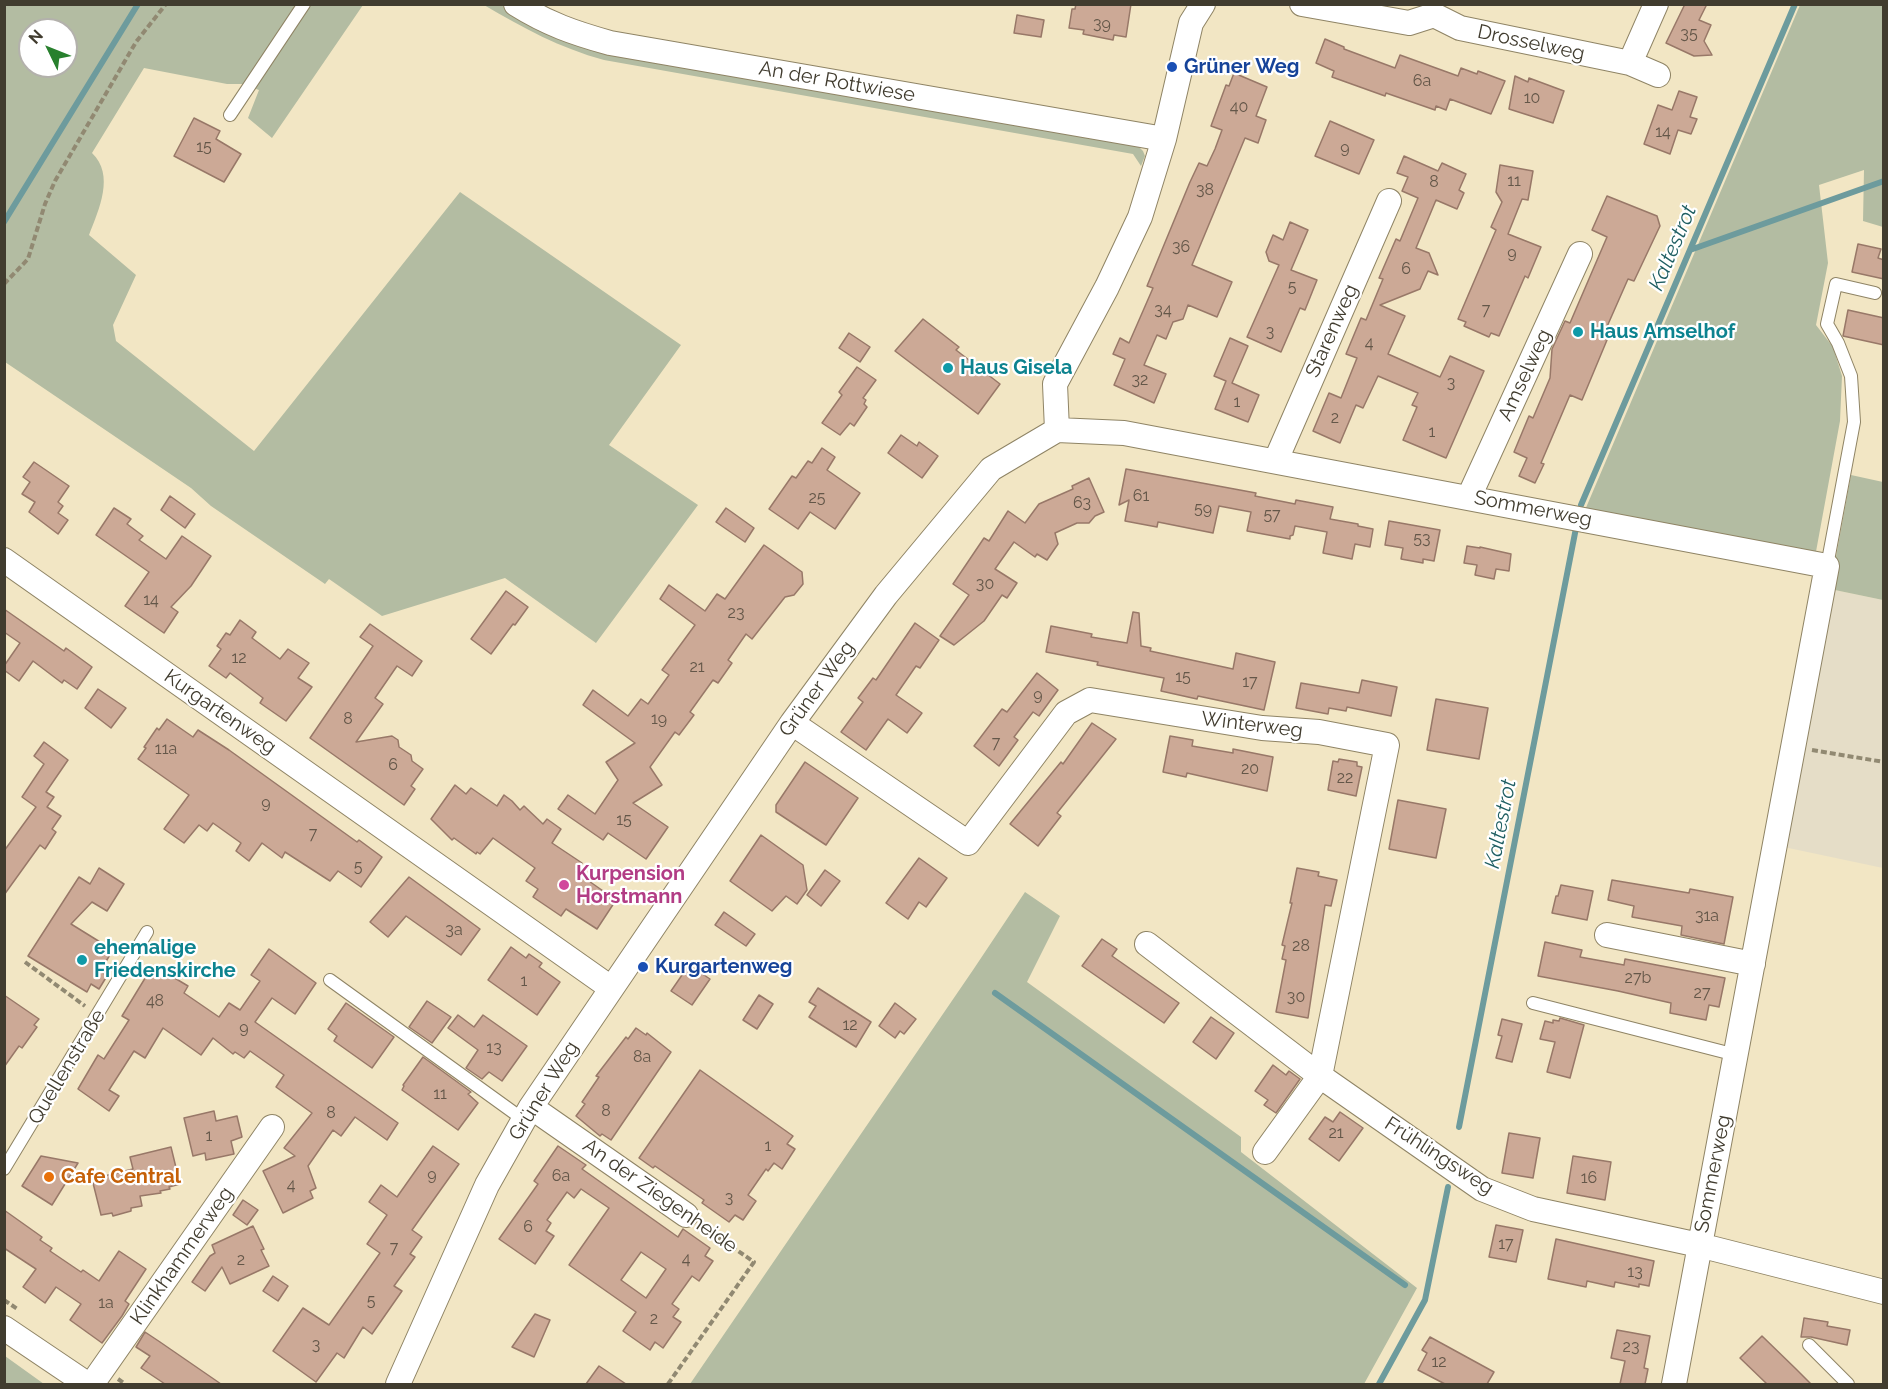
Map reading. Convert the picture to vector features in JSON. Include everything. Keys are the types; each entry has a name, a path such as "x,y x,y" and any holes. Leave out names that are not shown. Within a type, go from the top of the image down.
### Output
{"street":[{"name":"An der Rottwiese","path":"516,4 569,32 610,43 1164,139"},
{"path":"1057,430 1055,384 1107,287 1140,217 1164,139 1191,23 1203,4"},
{"name":"Drosselweg","path":"1302,4 1409,22 1436,10 1460,28 1630,63 1659,75"},
{"path":"1630,63 1656,4"},
{"name":"Starenweg","path":"1276,460 1389,201"},
{"name":"Amselweg","path":"1469,497 1581,254"},
{"name":"Sommerweg","path":"1057,430 1124,433 1827,566 1674,1384"},
{"name":"Grüner Weg","path":"398,1384 487,1185 527,1113 792,723 886,595 990,469 1057,430"},
{"name":"Kurgartenweg","path":"4,560 611,988"},
{"name":"Winterweg","path":"792,723 968,843 1066,713 1090,700 1262,728 1319,732 1387,746 1320,1076 1265,1152"},
{"path":"1607,935 1753,964"},
{"name":"Frühlingsweg","path":"1147,944 1320,1076 1482,1189 1533,1209 1699,1245 1884,1292"},
{"name":"An der Ziegenheide","path":"527,1113 686,1215"},
{"name":"Klinkhammerweg","path":"92,1384 272,1127"},
{"path":"4,1329 87,1384"}],"lane":[{"path":"230,115 304,4"},
{"path":"1827,566 1854,422 1851,376 1838,343 1827,324 1836,284 1875,293"},
{"name":"Quellenstraße","path":"4,1169 147,932"},
{"path":"330,980 527,1113"},
{"path":"1533,1003 1736,1055"},
{"path":"1809,1345 1848,1384"}],"path":[{"path":"4,284 28,259 55,181 136,42 166,4"},
{"path":"1793,747 1884,762"},
{"path":"25,962 98,1016"},
{"name":"An der Ziegenheide","path":"668,1384 754,1262 686,1215"}],"shaded area":[{"path":"1830,589 1883,600 1883,868 1779,846"}],"green space":[{"path":"4,5 363,5 272,138 248,118 259,90 242,84 227,84 144,68 92,153 103,171 104,182 100,203 89,235 136,275 113,325 116,341 254,451 460,192 681,345 609,445 698,505 596,643 505,578 382,616 329,579 325,584 211,506 191,488 5,362"},
{"path":"484,5 501,5 529,21 1135,143 1145,156 1141,166 1133,154 604,60 542,37"},
{"path":"1800,5 1883,5 1883,227 1863,221 1864,170 1819,185 1828,263 1816,325 1833,347 1842,376 1840,421 1815,557 1585,510"},
{"path":"1851,475 1883,482 1883,600 1830,589"},
{"path":"1025,892 1060,916 1027,982 1241,1137 1241,1152 1417,1288 1364,1384 690,1384"},
{"path":"5,1356 44,1384 5,1384"}],"building":[{"path":"1076,4 1131,4 1126,37 1114,35 1113,40 1083,34 1084,30 1069,28 1072,9 1075,9"},
{"path":"1685,4 1707,4 1699,20 1711,25 1704,41 1712,55 1694,56 1666,43"},
{"path":"1017,15 1044,20 1041,37 1014,33"},
{"path":"1325,39 1344,49 1395,68 1400,55 1458,76 1461,68 1477,74 1478,71 1505,81 1491,114 1450,99 1446,110 1436,106 1435,110 1386,93 1385,96 1332,77 1334,71 1316,63"},
{"path":"1234,73 1267,87 1256,116 1266,120 1258,143 1245,138 1192,265 1232,282 1217,317 1188,305 1183,319 1173,322 1166,339 1157,335 1144,365 1166,374 1154,403 1114,385 1125,359 1113,354 1120,338 1129,343 1153,288 1147,286 1190,182 1199,163 1207,166 1215,149 1222,130 1211,126 1226,85 1229,86"},
{"path":"1515,76 1528,82 1529,78 1564,91 1553,123 1509,109"},
{"path":"1679,91 1697,97 1690,117 1697,119 1691,134 1678,130 1670,154 1644,144 1658,105 1672,110"},
{"path":"194,118 220,131 216,139 241,154 224,182 174,156"},
{"path":"1330,121 1374,140 1359,174 1315,156"},
{"path":"1404,156 1438,171 1442,163 1466,174 1459,190 1464,193 1457,209 1436,200 1416,248 1429,253 1438,275 1428,271 1420,289 1380,305 1405,316 1388,354 1440,377 1450,356 1484,371 1446,458 1403,440 1417,407 1412,405 1418,393 1378,376 1363,408 1356,405 1340,443 1313,431 1329,393 1341,398 1357,358 1346,354 1361,318 1366,320 1383,279 1379,278 1396,239 1400,241 1418,198 1402,191 1408,177 1397,173"},
{"path":"1500,165 1533,171 1528,200 1522,199 1508,234 1541,247 1528,278 1525,276 1499,336 1491,333 1489,337 1464,326 1466,322 1458,319 1496,230 1491,227 1502,202 1496,192"},
{"name":"Haus Amselhof","path":"1607,196 1657,216 1660,226 1634,281 1628,279 1602,338 1607,340 1582,400 1570,395 1541,463 1544,464 1535,483 1519,476 1527,458 1514,452 1529,416 1533,418 1550,378 1552,349 1565,321 1570,323 1607,237 1592,230"},
{"path":"1290,222 1308,230 1291,270 1317,280 1305,310 1300,308 1281,352 1247,337 1279,265 1269,261 1266,252 1273,235 1283,240"},
{"path":"1858,244 1881,249 1878,258 1884,260 1884,279 1852,272"},
{"path":"1848,310 1884,318 1884,345 1843,336"},
{"name":"Haus Gisela","path":"923,319 959,347 956,350 1000,384 978,414 895,351"},
{"path":"849,333 870,347 860,362 839,348"},
{"path":"1230,338 1248,346 1232,383 1259,395 1248,422 1215,409 1226,381 1214,376"},
{"path":"857,367 876,380 863,398 866,400 864,404 867,407 854,426 850,423 840,435 822,423 842,395 839,392"},
{"path":"901,435 917,446 919,442 938,456 922,478 888,453"},
{"path":"822,448 835,457 827,470 860,493 835,529 810,512 798,529 769,509 792,476 796,478 808,461 812,463"},
{"path":"34,462 69,486 58,502 63,506 58,513 68,520 58,534 29,512 35,502 22,494 30,482 23,477"},
{"path":"1126,469 1256,493 1255,496 1295,504 1296,500 1333,507 1330,519 1373,529 1370,547 1355,544 1352,559 1323,553 1327,532 1295,526 1290,539 1247,531 1251,512 1219,506 1213,533 1158,522 1157,527 1125,521 1129,500 1119,505"},
{"path":"1089,478 1104,512 1095,516 1089,523 1077,523 1055,533 1058,544 1047,560 1037,554 1035,557 1014,542 995,569 1017,583 1007,598 1002,595 984,621 954,645 940,636 969,595 953,584 984,538 989,541 1008,511 1025,523 1039,504 1073,489 1072,486"},
{"path":"170,496 195,514 185,528 161,510"},
{"path":"114,508 131,519 127,524 143,536 139,540 166,559 182,536 211,556 191,586 171,607 178,612 164,633 125,606 149,572 96,535"},
{"path":"726,508 754,528 745,542 716,522"},
{"path":"1389,521 1440,530 1434,561 1423,559 1423,563 1401,559 1403,548 1385,545"},
{"path":"764,545 802,572 803,584 794,595 785,597 752,639 746,634 728,660 732,663 718,683 713,680 690,712 694,715 679,735 675,732 650,767 662,785 633,803 668,827 646,859 608,833 603,840 558,809 568,795 595,814 618,780 606,762 635,743 583,705 593,690 628,716 641,699 648,704 669,675 662,670 695,625 660,599 669,585 705,611 717,594 725,599"},
{"path":"1467,546 1511,554 1509,571 1496,569 1494,579 1475,575 1477,565 1464,563"},
{"path":"506,591 528,607 491,654 471,639"},
{"path":"4,609 64,651 66,648 92,667 77,689 64,680 62,683 33,661 19,681 4,670 4,666 20,643 4,632"},
{"path":"1133,612 1139,613 1141,646 1151,648 1150,651 1233,669 1236,653 1275,662 1264,710 1161,691 1164,678 1046,652 1051,626 1092,634 1091,637 1127,643"},
{"path":"240,620 256,632 252,638 280,659 288,649 309,663 298,678 312,687 286,721 260,703 263,698 230,673 226,678 209,666 221,649 217,646 226,633 230,635"},
{"path":"915,623 939,640 920,668 916,666 896,695 922,713 907,733 888,719 866,750 841,732 863,702 858,698 873,678 876,680"},
{"path":"370,624 422,661 412,676 397,666 375,698 383,704 356,742 392,736 398,740 399,747 411,755 412,761 423,769 411,786 415,789 404,805 310,738 373,646 360,637"},
{"path":"1037,673 1058,690 1039,716 1033,712 1014,737 1018,740 999,766 974,746 1002,709 1007,712"},
{"path":"1362,680 1397,687 1391,716 1347,707 1346,711 1329,708 1328,714 1296,708 1301,683 1359,693"},
{"path":"98,689 126,708 111,728 85,708"},
{"path":"1436,699 1488,708 1479,759 1427,750"},
{"path":"167,719 193,737 198,730 357,842 359,840 382,857 361,887 338,871 330,881 285,852 282,858 262,843 249,861 236,851 241,843 213,823 207,831 199,825 184,843 164,829 189,795 138,759 157,728 159,730"},
{"path":"1092,723 1116,739 1057,813 1061,816 1038,846 1010,824 1061,762 1063,764"},
{"path":"1170,736 1193,740 1192,746 1233,753 1233,749 1273,757 1267,791 1187,773 1186,777 1163,772"},
{"path":"44,742 68,760 46,792 54,797 47,807 61,816 52,829 56,832 45,849 40,845 4,895 4,851 36,807 22,797 44,764 34,756"},
{"path":"1339,759 1357,762 1357,766 1362,767 1356,796 1328,790 1333,761 1338,762"},
{"path":"805,762 858,798 826,845 776,812 776,805"},
{"path":"455,785 466,794 471,788 497,806 504,795 520,810 524,806 543,824 547,819 561,829 552,843 582,863 576,872 616,900 597,929 566,909 561,916 533,897 538,889 526,881 535,868 493,838 480,854 477,852 476,854 454,838 452,840 431,819"},
{"path":"1398,800 1446,809 1436,858 1389,849"},
{"path":"761,835 803,865 807,890 797,904 786,896 772,911 730,881"},
{"path":"919,858 947,878 926,907 919,902 908,919 886,903"},
{"path":"99,868 124,884 107,911 92,902 71,924 113,950 100,971 107,976 99,989 91,984 87,992 28,956 79,877 90,884"},
{"path":"1297,868 1319,872 1318,876 1337,880 1331,906 1325,905 1308,1018 1276,1012 1286,960 1282,959 1285,946 1282,945"},
{"path":"825,870 840,881 821,906 807,895"},
{"path":"409,877 480,929 461,955 406,916 388,937 370,922"},
{"path":"1612,880 1689,893 1690,889 1733,897 1724,944 1681,935 1682,926 1632,917 1634,906 1608,900"},
{"path":"1561,885 1593,891 1587,920 1552,913"},
{"path":"724,912 755,934 746,946 715,925"},
{"path":"1102,939 1117,949 1112,956 1179,1003 1164,1023 1082,966"},
{"path":"1545,942 1582,950 1580,957 1624,965 1625,959 1725,978 1719,1007 1709,1005 1706,1020 1670,1013 1671,1003 1538,976"},
{"path":"511,947 526,958 529,954 542,963 539,967 560,982 537,1015 488,980"},
{"path":"269,949 316,983 295,1014 272,998 255,1022 398,1123 387,1140 355,1117 341,1136 333,1130 308,1166 316,1188 310,1191 313,1198 283,1213 263,1171 295,1156 284,1148 312,1113 276,1087 284,1075 250,1051 244,1058 235,1052 233,1054 213,1038 201,1055 163,1028 145,1058 134,1051 109,1090 119,1096 109,1111 78,1089 98,1055 104,1059 129,1020 122,1016 147,975 152,978 158,968 188,986 184,993 219,1017 229,1003 240,1010 260,981 251,975"},
{"path":"689,965 710,979 692,1005 671,991"},
{"path":"818,988 871,1022 856,1047 809,1017 816,1006 809,1002"},
{"path":"4,995 39,1019 34,1025 37,1027 22,1048 19,1046 4,1067"},
{"path":"759,995 773,1004 757,1029 743,1020"},
{"path":"427,1001 451,1017 432,1043 409,1027"},
{"path":"346,1003 394,1037 372,1068 334,1041 337,1036 328,1029"},
{"path":"895,1003 916,1019 904,1034 900,1031 895,1038 879,1026"},
{"path":"458,1015 474,1027 483,1015 527,1046 502,1081 489,1072 482,1079 466,1068 478,1050 448,1028"},
{"path":"1211,1017 1234,1033 1216,1059 1193,1042"},
{"path":"1560,1018 1584,1025 1570,1078 1547,1072 1555,1042 1540,1039 1545,1021 1553,1023 1553,1020 1559,1021"},
{"path":"1502,1019 1522,1024 1512,1062 1496,1058 1502,1036 1498,1035"},
{"path":"636,1028 646,1035 647,1033 671,1052 611,1140 602,1134 600,1136 576,1116 585,1104 582,1102 599,1077 596,1076 626,1037 628,1039"},
{"path":"423,1057 471,1092 468,1094 478,1103 458,1130 402,1090 403,1085"},
{"path":"1273,1065 1286,1075 1289,1071 1300,1079 1276,1113 1264,1105 1268,1100 1255,1091"},
{"path":"700,1070 793,1136 787,1144 795,1149 782,1169 774,1163 768,1171 766,1169 748,1195 756,1201 743,1220 735,1215 729,1222 702,1203 704,1200 655,1166 653,1168 639,1158"},
{"path":"214,1111 216,1121 237,1116 242,1137 231,1141 234,1154 206,1160 205,1153 193,1156 184,1118"},
{"path":"1340,1112 1363,1128 1339,1161 1309,1139 1325,1117 1333,1122"},
{"path":"1509,1133 1540,1138 1533,1178 1502,1173"},
{"path":"433,1146 459,1164 412,1230 422,1237 410,1254 415,1257 394,1286 402,1291 372,1334 363,1327 344,1358 337,1353 316,1382 273,1351 303,1308 329,1325 380,1253 367,1244 387,1215 369,1202 381,1185 397,1197"},
{"path":"558,1146 586,1165 582,1169 678,1237 683,1229 710,1248 705,1256 713,1261 699,1281 692,1276 672,1304 679,1309 673,1317 681,1322 663,1348 655,1342 650,1350 623,1331 636,1312 569,1265 609,1208 581,1189 574,1198 567,1192 547,1220 551,1223 546,1231 554,1236 535,1264 499,1239 538,1184 534,1181","holes":["641,1252 666,1269 646,1298 621,1280"]},
{"path":"171,1147 180,1184 160,1191 161,1193 140,1196 142,1206 131,1208 131,1211 113,1216 112,1213 101,1215 92,1179 133,1169 130,1157"},
{"name":"Cafe Central","path":"41,1156 78,1163 52,1205 22,1186"},
{"path":"1573,1156 1611,1162 1605,1200 1567,1193"},
{"path":"243,1200 258,1210 247,1225 233,1215"},
{"path":"4,1210 42,1237 40,1240 52,1248 50,1251 99,1281 119,1251 146,1269 125,1301 129,1304 122,1316 102,1343 70,1320 81,1304 56,1287 45,1303 23,1287 36,1269 4,1248"},
{"path":"1496,1225 1523,1230 1516,1262 1489,1257"},
{"path":"253,1226 269,1266 230,1284 222,1267 205,1291 192,1282 210,1256 215,1253 212,1245"},
{"path":"1556,1239 1654,1261 1649,1286 1639,1284 1639,1287 1615,1282 1614,1287 1587,1281 1586,1287 1548,1279"},
{"path":"273,1276 288,1286 278,1301 263,1291"},
{"path":"535,1314 550,1320 534,1357 512,1347"},
{"path":"1804,1318 1828,1322 1827,1326 1850,1330 1847,1345 1801,1337"},
{"path":"1617,1330 1650,1336 1644,1368 1648,1369 1645,1384 1620,1384 1625,1361 1611,1358"},
{"path":"145,1332 221,1384 165,1384 141,1368 150,1356 136,1347"},
{"path":"1762,1336 1811,1384 1767,1384 1740,1358"},
{"path":"1430,1337 1494,1372 1487,1384 1445,1384 1418,1370 1427,1353 1422,1350"},
{"path":"599,1366 626,1384 586,1384"}],"waterway":[{"path":"4,222 138,4"},
{"name":"Kaltestrot","path":"1581,505 1795,4"},
{"path":"1690,250 1884,181"},
{"name":"Kaltestrot","path":"1459,1127 1576,528"},
{"path":"995,993 1405,1285"},
{"name":"Kaltestrot","path":"1379,1384 1425,1300 1448,1187"}],"place":[{"name":"Grüner Weg","path":"1172,67"},
{"name":"Haus Amselhof","path":"1578,332"},
{"name":"Haus Gisela","path":"948,368"},
{"name":"Kurpension Horstmann","path":"564,885"},
{"name":"ehemalige Friedenskirche","path":"82,960"},
{"name":"Kurgartenweg","path":"643,967"},
{"name":"Cafe Central","path":"49,1177"}]}
